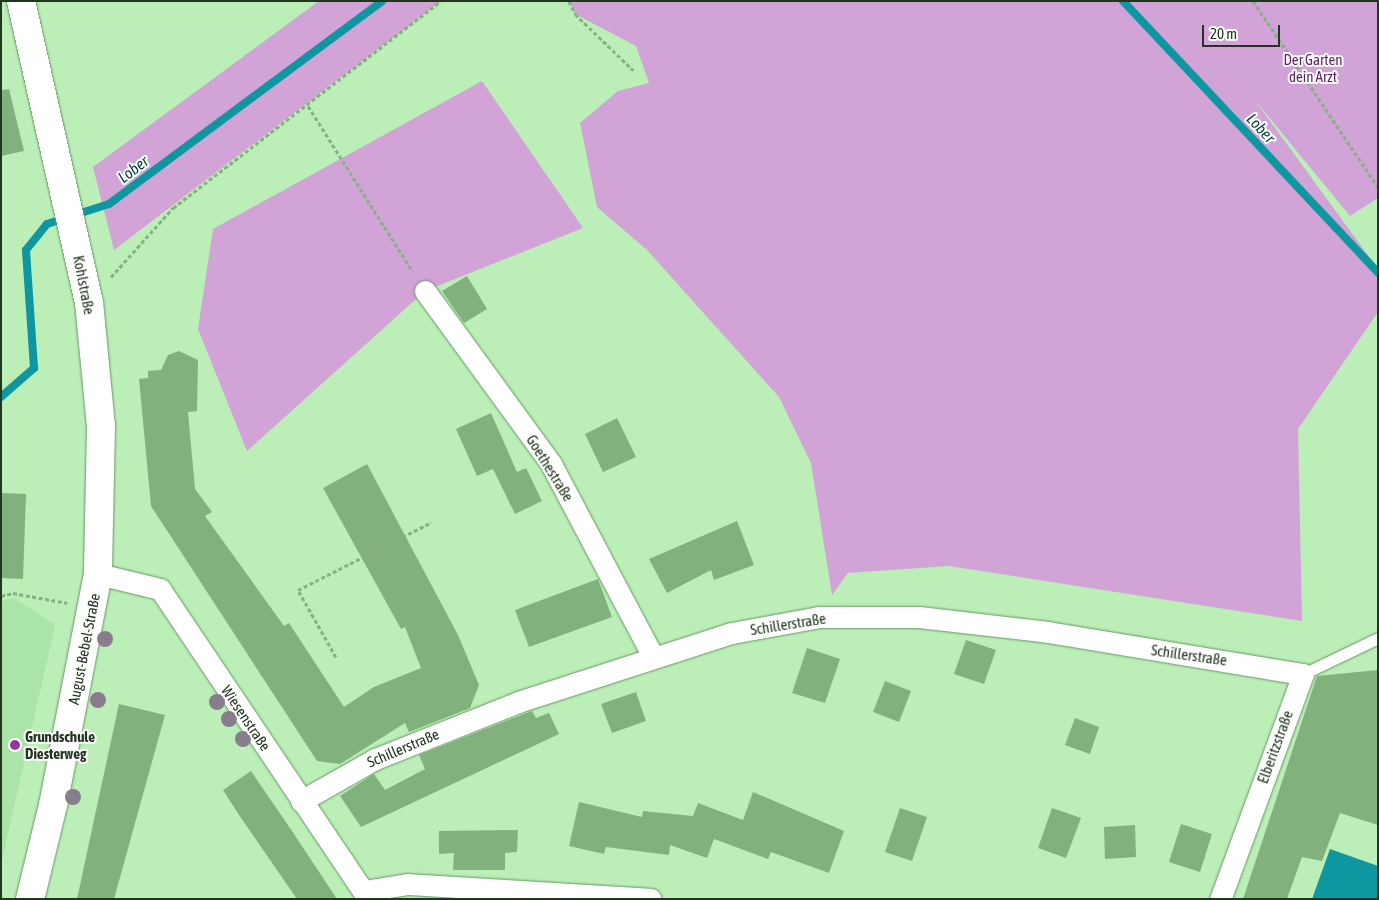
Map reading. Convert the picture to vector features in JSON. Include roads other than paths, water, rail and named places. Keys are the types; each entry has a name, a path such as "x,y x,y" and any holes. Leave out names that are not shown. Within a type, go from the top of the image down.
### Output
{"street":[{"name":"Kohlstraße","path":"21,1 89,302 101,426 98,574"},
{"name":"Goethestraße","path":"425,292 551,464 653,657"},
{"name":"August-Bebel-Straße","path":"30,899 93,608 98,574"},
{"name":"Wiesenstraße","path":"98,574 160,589 366,895"},
{"name":"Schillerstraße","path":"302,801 375,759 518,702 732,633 819,617 919,617 1048,632 1303,674"},
{"name":"Elberitzstraße","path":"1220,899 1303,674"},
{"path":"366,895 408,884 651,899"}],"lane":[{"path":"1303,674 1378,638"}],"water":[{"path":"1330,849 1378,866 1378,899 1312,899"}],"waterway":[{"name":"Lober","path":"1,397 34,368 26,250 47,224 109,204 382,1"},
{"name":"Lober","path":"1123,1 1378,273"}],"place":[{"name":"Grundschule Diesterweg","path":"15,745"}],"park label":[{"name":"Der Garten dein Arzt","path":"1313,68"}]}
